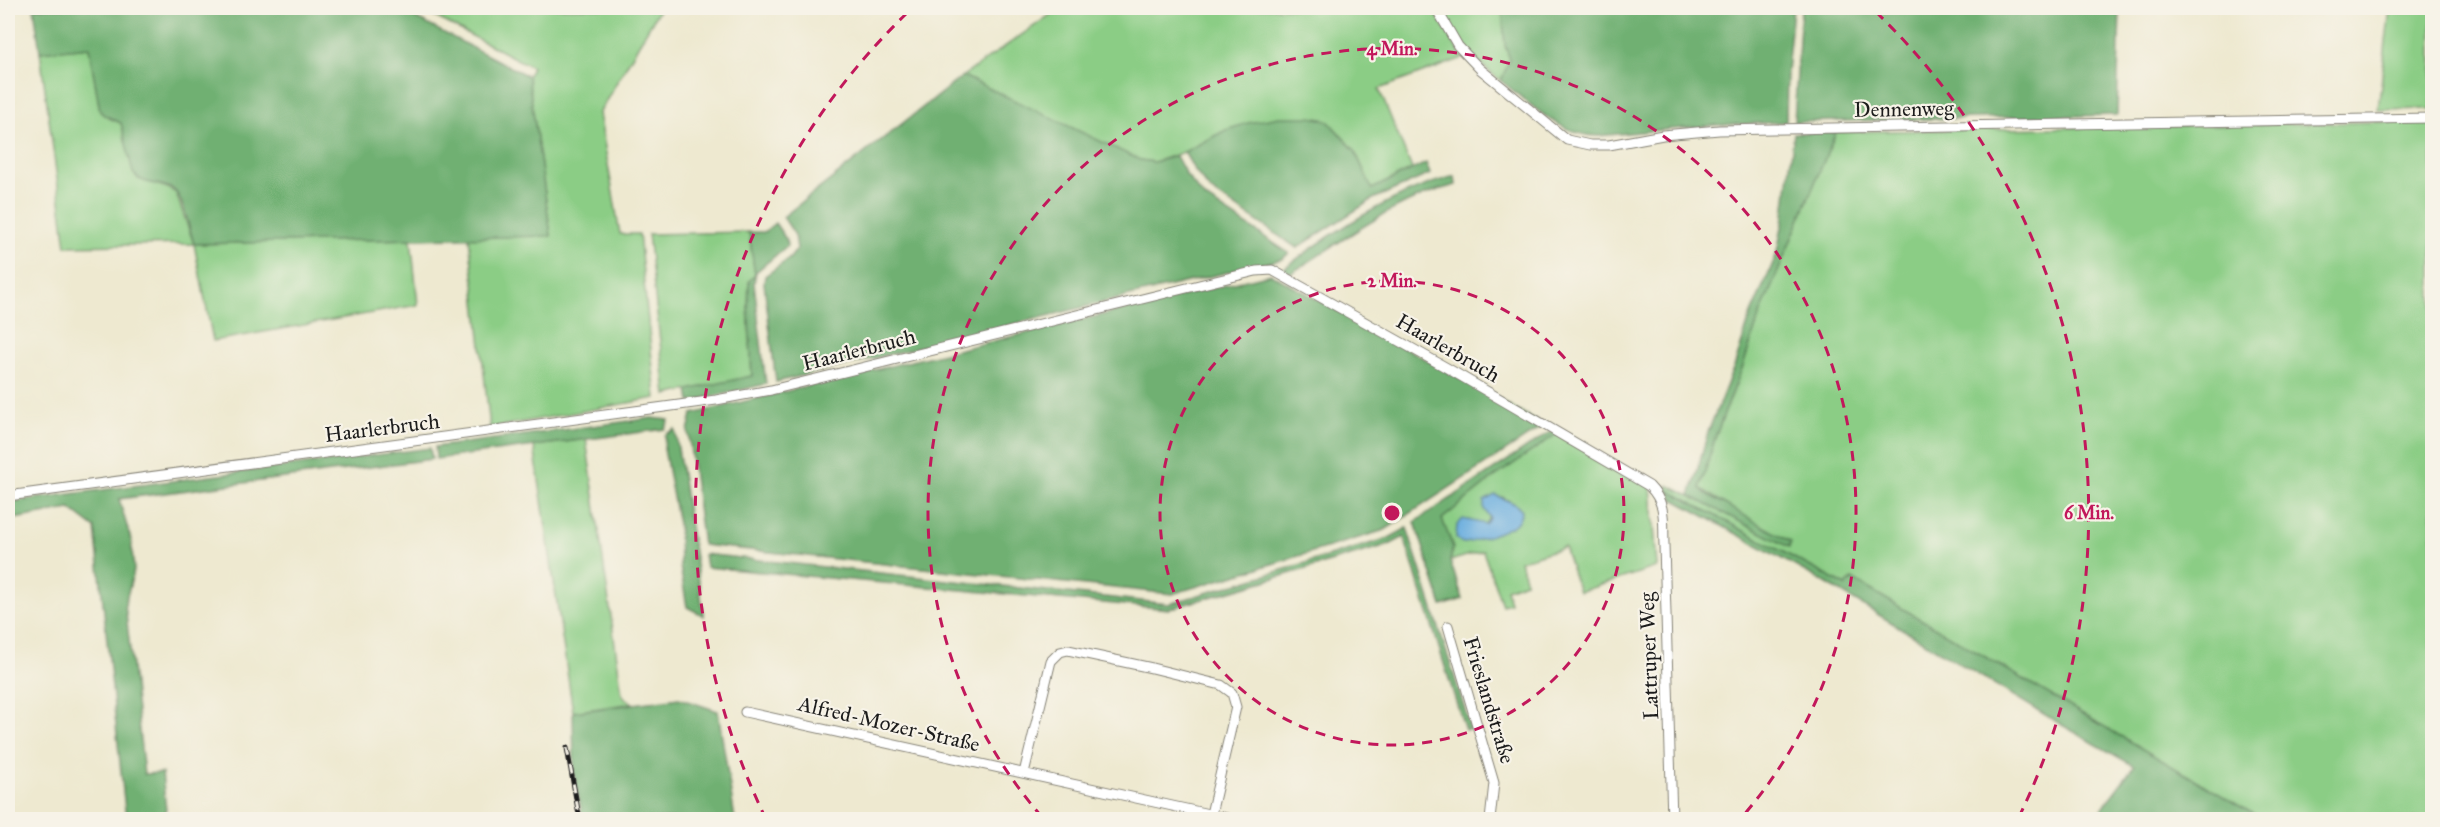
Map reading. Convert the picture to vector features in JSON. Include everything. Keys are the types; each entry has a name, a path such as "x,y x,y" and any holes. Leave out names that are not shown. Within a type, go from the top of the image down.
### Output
{"street":[{"name":"Dennenweg","path":"1436,8 1458,46 1480,69 1561,137 1590,145 1609,145 1663,135 1719,130 2433,118"},
{"name":"Haarlerbruch","path":"8,496 676,407 727,398 771,390 1263,270 1280,274 1447,368 1649,486 1657,494"},
{"name":"Lattruper Weg","path":"1657,494 1661,501 1663,525 1672,819"},
{"name":"Frieslandstraße","path":"1448,626 1494,783 1490,819"},
{"path":"1024,773 1051,661 1059,652 1068,650 1119,660 1221,685 1232,693 1236,707 1211,814"},
{"name":"Alfred-Mozer-Straße","path":"745,712 1236,819"}],"green space":[{"path":"34,8 396,8 528,76 551,236 194,244 177,193 168,187 142,180 133,173 121,123 100,111 89,47 40,52"},
{"path":"418,8 660,8 599,113 620,234 639,234 656,398 490,428 469,237 551,235 528,76 532,67"},
{"path":"1060,8 1432,8 1463,58 1379,89 1412,169 1372,189 1355,151 1327,120 1226,130 1184,152 1154,162 1140,160 1123,153 963,76"},
{"path":"1440,8 1503,8 1505,46 1510,59 1501,81 1466,48"},
{"path":"1502,8 1793,8 1787,72 1786,122 1717,125 1597,136 1570,130 1534,108 1501,81 1510,59 1505,46"},
{"path":"1801,8 2120,8 2117,115 1794,122"},
{"path":"2390,8 2432,8 2432,109 2378,110"},
{"path":"89,47 100,111 121,123 138,179 168,188 176,193 194,244 66,246 40,52"},
{"path":"963,76 1140,160 1154,162 1176,156 1187,176 1204,197 1289,253 1282,259 776,382 764,283 765,276 790,258 797,249 795,235 783,217"},
{"path":"1279,117 1310,117 1327,120 1355,151 1372,189 1426,163 1430,174 1373,199 1297,248 1210,190 1184,152 1226,130"},
{"path":"2432,121 2432,819 2262,819 1852,579 1846,586 1668,490 1668,485 1789,546 1700,488 1716,435 1759,317 1836,132"},
{"path":"1836,132 1759,317 1716,435 1700,488 1791,542 1789,547 1690,496 1708,432 1735,364 1751,314 1776,256 1783,223 1794,133"},
{"path":"1455,176 1456,185 1412,200 1370,222 1291,273 1283,269 1323,240 1365,214 1409,192"},
{"path":"775,223 786,239 787,246 756,272 754,283 766,384 690,402 688,390 752,376 748,304 749,281 755,275 749,232 764,232"},
{"path":"749,232 755,275 748,304 752,376 666,395 648,234"},
{"path":"411,239 418,305 213,341 194,244"},
{"path":"1271,274 1545,425 1385,530 1172,594 703,545 688,431 692,414"},
{"path":"652,418 669,420 665,429 436,459 435,447"},
{"path":"675,429 704,616 687,607 680,566 679,529 664,449 665,435"},
{"path":"1553,430 1558,433 1493,478 1442,519 1453,547 1450,561 1463,599 1442,606 1415,522"},
{"path":"1558,433 1651,486 1657,567 1579,592 1564,547 1520,561 1526,582 1506,589 1510,603 1502,605 1483,551 1450,561 1453,547 1442,519 1493,478","holes":["1502,497 1515,504 1504,530 1464,543 1469,520 1480,525 1485,524"]},
{"path":"586,439 622,694 633,703 573,712 534,446"},
{"path":"430,448 432,459 119,499 131,540 134,570 125,604 144,774 162,773 167,819 126,819 95,528 70,509 8,520 8,502"},
{"path":"1668,490 1846,586 1852,579 2262,819 2168,819 2143,814 2133,819 2094,819 2134,766 1824,582 1673,499"},
{"path":"1407,528 1471,729 1465,730 1404,537 1391,544 1169,609 706,567 704,554 1169,604 1389,538"},
{"path":"679,698 718,711 735,819 583,819 574,774 573,712"}],"water":[{"path":"1495,495 1515,504 1522,511 1518,521 1491,535 1468,542 1461,542 1456,538 1457,525 1463,519 1485,524 1490,518 1484,509 1484,501"}],"railway":[{"path":"567,748 581,820"}]}
